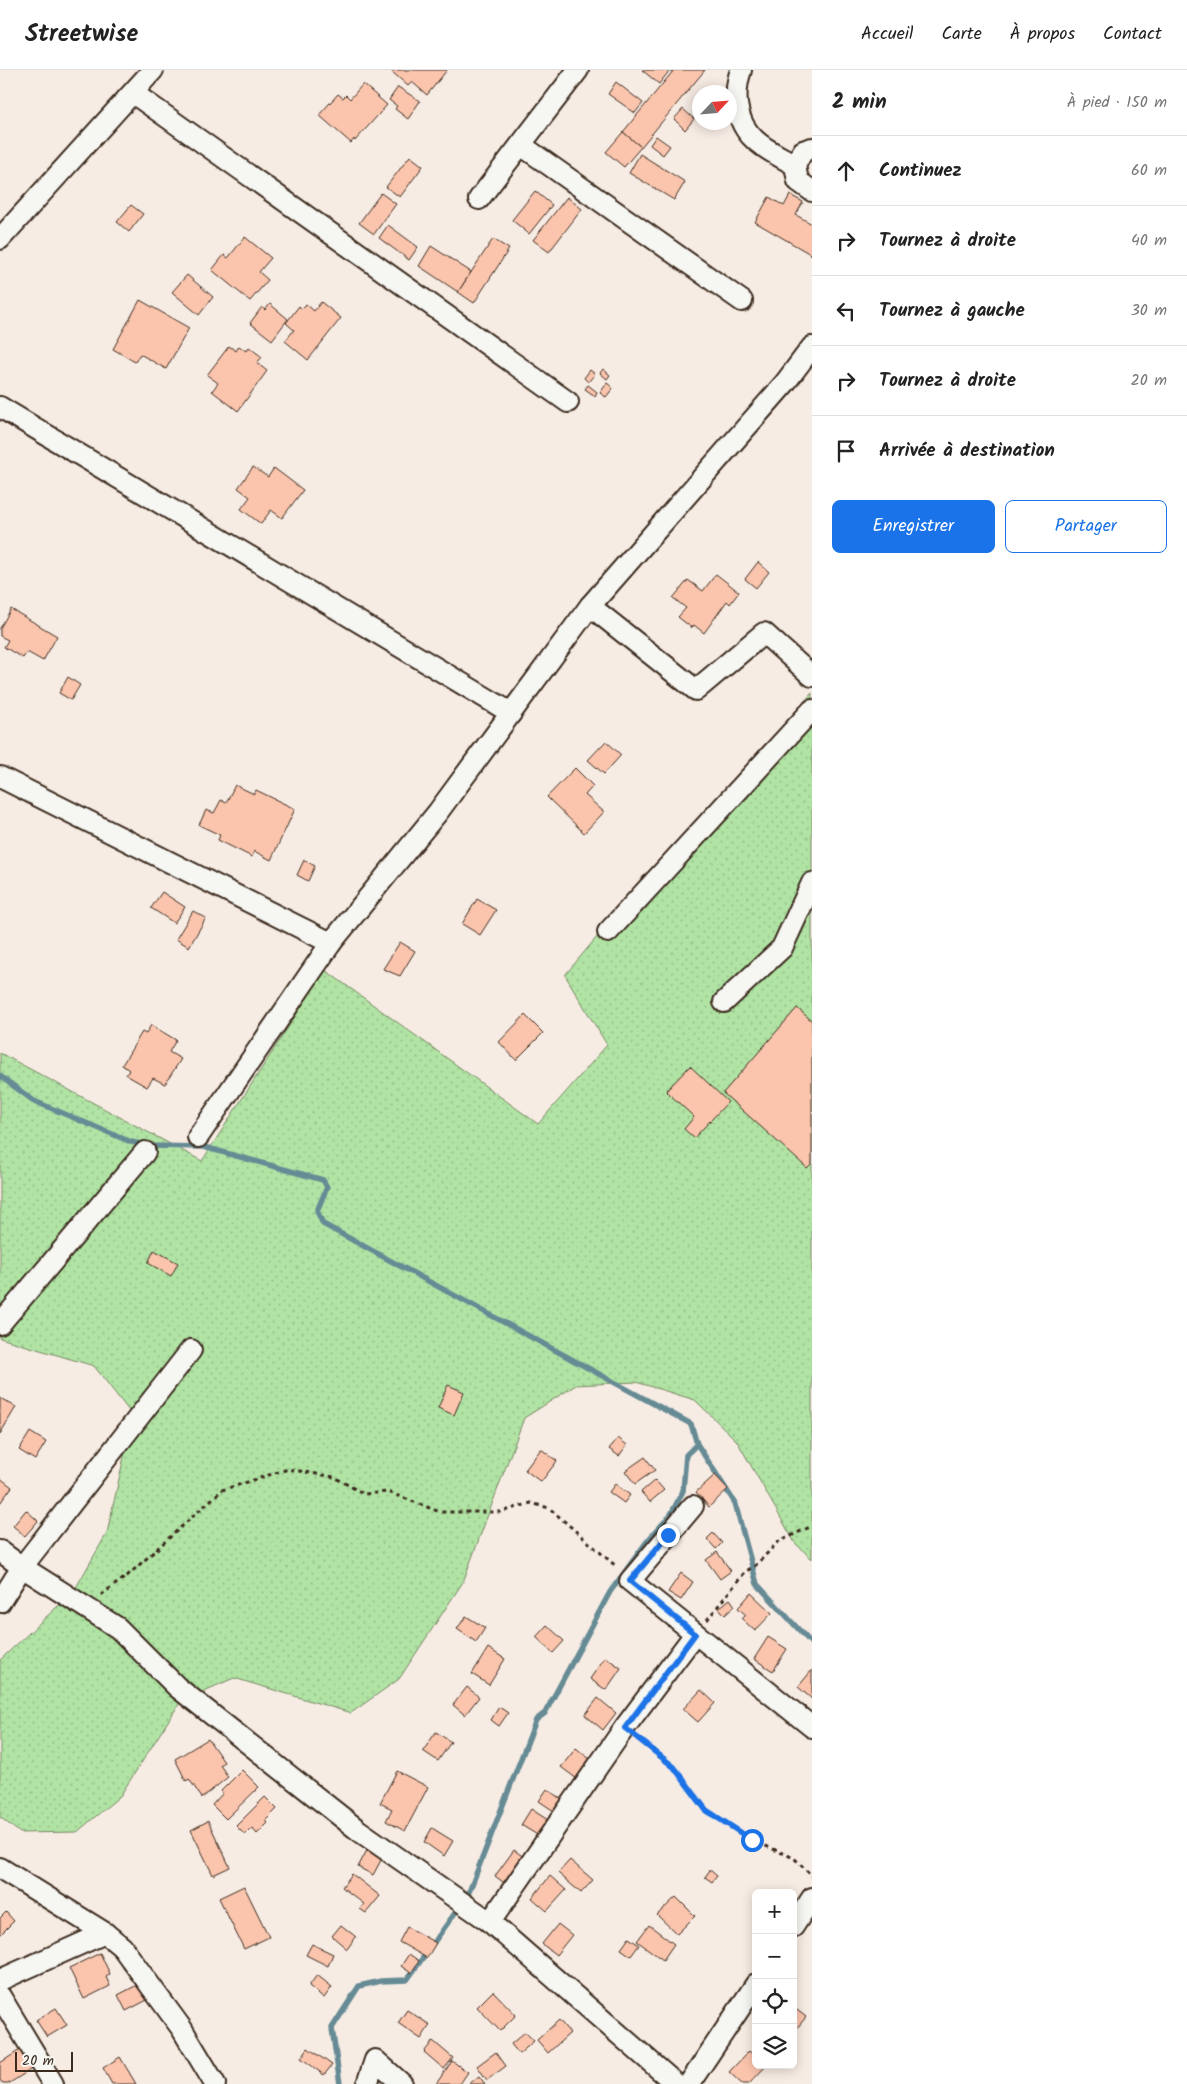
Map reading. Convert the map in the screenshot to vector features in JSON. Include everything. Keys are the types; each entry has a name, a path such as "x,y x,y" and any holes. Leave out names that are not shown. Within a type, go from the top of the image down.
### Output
{"street":[{"path":"0,239 153,70"},
{"path":"479,199 578,70"},
{"path":"741,70 735,87 739,115 754,139 795,165"},
{"path":"133,93 568,402"},
{"path":"521,145 742,301"},
{"path":"812,148 802,151 795,165 798,181 812,191"},
{"path":"198,1136 331,944 438,812 590,606 785,383 812,347"},
{"path":"0,407 511,713"},
{"path":"590,606 696,690 764,633 812,676"},
{"path":"608,932 812,710"},
{"path":"0,777 331,944"},
{"path":"724,1002 782,948 812,883"},
{"path":"0,1324 145,1152"},
{"path":"0,1602 22,1568 191,1350"},
{"path":"693,1506 625,1576 812,1727"},
{"path":"0,1551 22,1568 118,1628 178,1687 358,1830 490,1922 676,2084"},
{"path":"490,1922 625,1728 695,1634"},
{"path":"0,1868 104,1933 122,1947 182,2029 215,2084"},
{"path":"797,1921 812,1898"},
{"path":"0,1980 104,1933"},
{"path":"690,2084 752,1990"},
{"path":"0,1996 53,2084"},
{"path":"367,2084 376,2060 402,2084"}],"path":[{"path":"85,1607 127,1576 222,1490 288,1469 334,1478 364,1494 388,1492 440,1512 501,1512 531,1503 549,1508 625,1576"},
{"path":"695,1634 745,1572 756,1565 778,1542 812,1526"},
{"path":"625,1728 674,1767 706,1810 752,1840 794,1858 812,1876"}],"green space":[{"path":"812,693 812,1559 795,1543 737,1441 695,1400 636,1382 576,1385 524,1418 463,1582 399,1679 351,1713 234,1678 181,1701 120,1796 77,1832 20,1833 0,1817 0,1660 74,1591 107,1533 133,1416 94,1366 0,1338 0,1053 202,1161 325,970 538,1124 607,1045 565,975 649,875"}],"building":[{"path":"390,70 447,70 427,95 412,82 408,86"},
{"path":"642,70 670,70 659,84"},
{"path":"674,70 705,70 641,147 623,132"},
{"path":"616,82 643,103 635,113 608,94"},
{"path":"363,84 387,105 355,141 354,139 351,143 319,115 338,94 343,98 346,95 350,99"},
{"path":"398,87 420,101 408,119 395,109 397,106 389,100"},
{"path":"683,109 692,117 692,121 685,130 674,119"},
{"path":"623,132 641,147 624,167 606,152"},
{"path":"656,136 670,146 663,155 650,145"},
{"path":"640,154 685,182 674,200 629,173"},
{"path":"410,156 423,166 400,197 386,187"},
{"path":"535,191 552,205 529,234 512,220"},
{"path":"381,193 396,204 374,234 359,223"},
{"path":"790,195 803,202 796,215 812,224 812,255 755,222 769,197 784,206"},
{"path":"567,197 582,209 549,252 533,240"},
{"path":"131,205 143,214 129,232 117,222"},
{"path":"388,225 418,247 409,260 379,238"},
{"path":"245,237 271,258 259,272 268,280 250,301 212,270 224,255 228,258"},
{"path":"493,239 509,249 474,303 458,292"},
{"path":"431,246 471,272 458,292 419,266"},
{"path":"187,275 213,297 199,315 172,292"},
{"path":"140,300 189,328 166,369 140,354 135,362 113,349"},
{"path":"321,302 341,318 308,360 285,341 294,330 286,323 299,306 302,309 306,304 314,311"},
{"path":"270,304 288,319 272,340 250,323 262,307 265,310"},
{"path":"229,346 236,351 239,346 246,351 249,347 262,357 257,363 267,371 238,411 212,391 218,383 207,375"},
{"path":"603,369 610,375 607,379 600,373"},
{"path":"590,370 595,374 588,382 584,378"},
{"path":"607,383 613,388 606,397 600,393"},
{"path":"588,385 597,392 595,396 585,389"},
{"path":"253,467 268,477 274,468 303,490 282,518 271,510 261,524 241,509 250,497 238,488"},
{"path":"758,562 769,572 756,588 745,579"},
{"path":"716,574 739,592 730,604 727,601 704,633 694,625 692,628 678,617 686,608 673,598 688,580 703,591"},
{"path":"11,609 57,636 43,661 27,652 23,658 4,647 8,640 0,636 0,628"},
{"path":"68,677 80,685 71,700 59,693"},
{"path":"606,741 621,755 604,774 588,760"},
{"path":"575,768 593,786 585,795 604,812 584,833 547,797"},
{"path":"235,785 254,794 256,790 295,809 271,860 254,851 252,857 218,840 220,835 199,825 206,810 214,813 221,800 226,803"},
{"path":"304,860 315,866 308,881 297,875"},
{"path":"162,892 185,907 174,923 151,908"},
{"path":"477,899 496,910 480,935 462,924"},
{"path":"193,911 206,918 189,947 176,939"},
{"path":"400,942 415,951 400,976 383,969"},
{"path":"797,1008 812,1021 812,1163 807,1168 723,1093"},
{"path":"525,1015 543,1033 516,1060 499,1042"},
{"path":"151,1025 176,1040 169,1052 181,1059 165,1084 153,1078 147,1087 126,1075 129,1070 122,1065 142,1032 146,1034"},
{"path":"690,1066 728,1102 694,1138 684,1129 694,1117 666,1091"},
{"path":"154,1250 178,1263 171,1276 148,1263"},
{"path":"448,1385 464,1392 454,1415 438,1408"},
{"path":"0,1398 16,1407 0,1434"},
{"path":"30,1432 46,1442 35,1460 19,1450"},
{"path":"618,1438 627,1445 619,1456 609,1449"},
{"path":"541,1449 557,1461 541,1482 525,1470"},
{"path":"645,1457 655,1470 635,1484 625,1471"},
{"path":"715,1475 728,1489 709,1507 696,1492"},
{"path":"0,1478 12,1487 0,1503"},
{"path":"655,1480 664,1490 650,1502 641,1492"},
{"path":"615,1484 630,1495 624,1503 609,1492"},
{"path":"26,1510 38,1521 25,1536 13,1526"},
{"path":"713,1533 722,1543 716,1549 707,1539"},
{"path":"717,1552 731,1571 720,1579 706,1560"},
{"path":"681,1573 693,1582 681,1600 668,1592"},
{"path":"751,1593 772,1613 755,1631 742,1619 746,1615 738,1608"},
{"path":"730,1599 735,1606 725,1615 719,1608"},
{"path":"466,1616 485,1628 476,1642 457,1629"},
{"path":"547,1625 564,1641 553,1653 536,1637"},
{"path":"768,1637 787,1649 773,1671 754,1659"},
{"path":"488,1648 505,1659 489,1685 472,1674"},
{"path":"605,1657 621,1668 606,1690 590,1679"},
{"path":"812,1670 812,1699 798,1687"},
{"path":"467,1687 479,1697 465,1715 453,1705"},
{"path":"701,1690 715,1703 698,1722 683,1709"},
{"path":"598,1698 616,1713 603,1730 585,1715"},
{"path":"499,1707 508,1713 499,1726 491,1720"},
{"path":"436,1732 451,1742 438,1761 423,1751"},
{"path":"208,1739 224,1762 220,1765 228,1777 202,1798 189,1779 186,1781 175,1759"},
{"path":"576,1748 591,1760 577,1779 561,1767"},
{"path":"242,1770 259,1787 226,1819 212,1805 223,1793 221,1791"},
{"path":"397,1771 428,1787 405,1831 386,1821 392,1809 380,1803"},
{"path":"547,1789 565,1802 557,1813 539,1801"},
{"path":"265,1797 277,1809 265,1821 268,1823 257,1834 252,1828 245,1835 236,1826"},
{"path":"531,1809 554,1824 544,1839 521,1825"},
{"path":"208,1821 230,1867 213,1875 191,1830"},
{"path":"432,1828 453,1841 444,1856 424,1842"},
{"path":"372,1841 387,1849 373,1875 358,1867"},
{"path":"514,1850 532,1863 512,1889 495,1876"},
{"path":"570,1860 593,1880 581,1893 558,1873"},
{"path":"710,1870 717,1876 712,1882 705,1877"},
{"path":"352,1874 380,1896 366,1913 360,1909 364,1904 342,1887"},
{"path":"550,1876 566,1890 547,1911 532,1898"},
{"path":"244,1886 269,1937 244,1949 219,1898"},
{"path":"676,1897 695,1916 677,1934 657,1915"},
{"path":"6,1912 14,1921 0,1935 0,1918"},
{"path":"558,1924 572,1935 556,1955 542,1944"},
{"path":"341,1925 356,1937 347,1949 332,1936"},
{"path":"649,1925 674,1944 663,1960 637,1941"},
{"path":"407,1927 436,1943 427,1958 399,1942"},
{"path":"629,1938 639,1945 631,1956 621,1949"},
{"path":"312,1944 333,1954 328,1966 306,1955"},
{"path":"100,1953 110,1974 106,1977 110,1986 84,1999 69,1968"},
{"path":"409,1954 419,1961 411,1973 401,1966"},
{"path":"317,1975 332,1987 324,1998 309,1986"},
{"path":"143,1982 151,1998 126,2011 118,1995"},
{"path":"493,1991 516,2015 500,2031 477,2007"},
{"path":"56,2008 67,2025 47,2037 36,2020"},
{"path":"407,2010 430,2025 421,2039 398,2023"},
{"path":"797,2010 806,2017 797,2028"},
{"path":"559,2020 570,2033 548,2053 537,2040"},
{"path":"525,2032 534,2041 519,2054 511,2044"},
{"path":"433,2041 453,2058 444,2069 424,2052"},
{"path":"23,2048 35,2067 8,2084 3,2084 0,2080 0,2063"},
{"path":"308,2048 332,2065 324,2075 301,2058"},
{"path":"749,2051 752,2054 752,2069 763,2069 749,2084 742,2084 729,2072"},
{"path":"496,2052 506,2066 487,2080 477,2066"},
{"path":"120,2057 136,2084 112,2084 103,2068"},
{"path":"452,2061 468,2072 460,2084 436,2084"},
{"path":"479,2076 485,2084 469,2084"}],"waterway":[{"path":"0,1076 34,1101 131,1142 152,1146 204,1147 323,1180 327,1187 317,1211 323,1224 691,1424 697,1444 686,1455 683,1491 670,1516 648,1540 610,1592 545,1713 536,1720 469,1892"},
{"path":"697,1444 735,1503 757,1584 812,1644"},
{"path":"340,2084 332,2028 359,1986 381,1981 407,1980 460,1906"}],"route":[{"path":"668,1535 630,1581 695,1634 625,1728 674,1767 706,1810 752,1840"}]}
